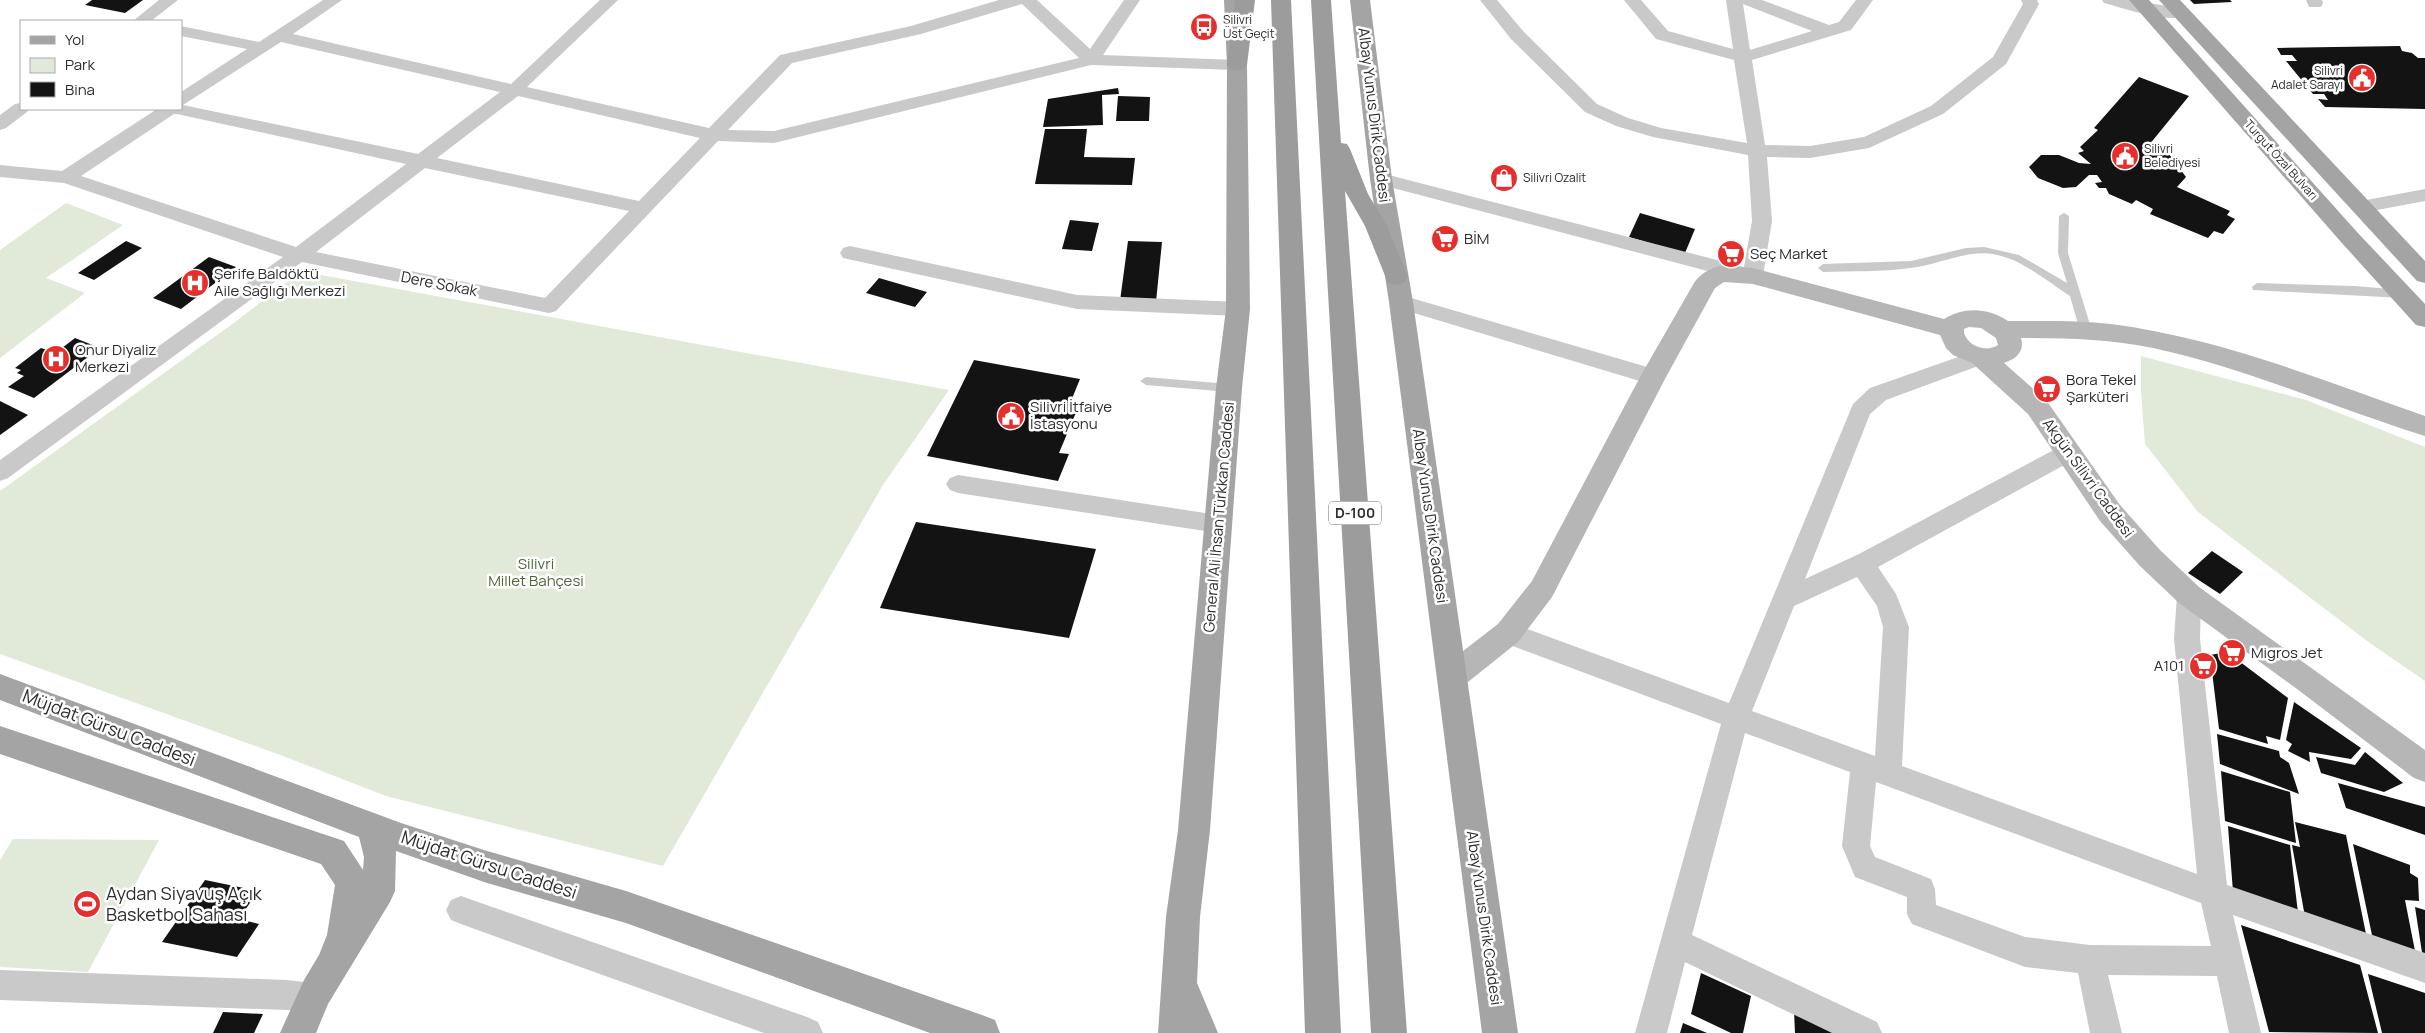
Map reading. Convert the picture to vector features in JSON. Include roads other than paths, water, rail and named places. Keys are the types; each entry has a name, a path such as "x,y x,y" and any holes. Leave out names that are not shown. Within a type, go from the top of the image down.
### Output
{"highway":[{"path":"1237,65 1245,0"},
{"path":"1281,0 1323,1029"},
{"name":"D-100","path":"1320,0 1330,126 1388,1029"},
{"path":"1330,126 1357,194 1376,226 1399,290"}],"main road":[{"name":"General Ali İhsan Türkkan Caddesi","path":"1176,1033 1229,388 1238,310 1237,65 1234,0"},
{"name":"Albay Yunus Dirik Caddesi","path":"1360,0 1381,179 1399,290 1452,677 1497,1027"},
{"name":"Turgut Özal Bulvarı","path":"2143,4 2425,319"},
{"name":"Turgut Özal Bulvarı","path":"2175,6 2425,275"},
{"path":"1452,677 1508,633 1542,589 1653,377 1706,283 1719,274 1753,276 1950,329"},
{"path":"1950,329 1958,320 1966,318 1986,320 2007,337 2037,407"},
{"path":"1950,329 1955,343 1971,354 1981,357 1999,357 2010,349 2007,337"},
{"path":"2007,337 2086,331 2113,333 2178,345 2419,421"},
{"path":"1981,357 2037,407"},
{"name":"Akgün Silivri Caddesi","path":"2037,407 2110,513 2150,558 2189,595 2308,680 2425,768"},
{"name":"Müjdat Gürsu Caddesi","path":"0,687 373,827 487,867 626,907 982,1033"},
{"path":"0,740 332,852 352,882 344,936 332,966"},
{"path":"298,1033 313,998 378,890 381,857 373,827"},
{"path":"1179,985 1200,1033"}],"street":[{"path":"142,20 170,0"},
{"path":"182,99 334,0"},
{"path":"0,472 299,256 513,91 610,0"},
{"name":"Dere Sokak","path":"0,171 66,177 299,256 549,306 786,59 915,30 1017,0"},
{"path":"1027,0 1091,60"},
{"path":"1091,60 1132,0"},
{"path":"1488,0 1517,35 1591,108 1622,122 1659,133 1757,151 1810,152 1869,142 1937,110 2000,60 2031,4 2029,0"},
{"path":"1632,0 1662,35 1744,57 1845,26 1865,0"},
{"path":"1381,179 1753,276 1762,221 1757,151 1734,0"},
{"path":"1747,0 1829,31"},
{"path":"2110,0 2175,6"},
{"path":"182,31 260,47"},
{"path":"277,36 713,135 774,138 1091,60 1237,65"},
{"path":"0,124 20,109"},
{"path":"66,177 167,110"},
{"path":"182,110 643,208"},
{"path":"2361,206 2425,195"},
{"path":"850,253 1077,302 1238,310"},
{"path":"1399,290 1653,377"},
{"path":"1651,1033 1736,717 1787,598 1861,410 1878,394 1981,357"},
{"path":"1787,598 1861,564 2069,452"},
{"path":"958,484 1218,524"},
{"path":"1861,564 1886,598 1892,610 1896,627 1876,769 1856,846 1865,867 1921,889 1922,914 2025,952 2090,960 2229,961"},
{"path":"2189,595 2187,639 2214,894 2245,1033"},
{"path":"1508,633 2214,894 2425,968"},
{"path":"461,910 807,1033"},
{"path":"1675,942 1866,1033"},
{"path":"2090,960 2106,1033"},
{"path":"0,984 287,995 313,998"}],"lane":[{"path":"2064,216 2063,253 2086,331"},
{"path":"1823,268 1923,263 1974,249 1995,252 2025,261 2075,294"},
{"path":"2257,287 2355,290 2402,294"},
{"path":"1146,382 1229,388"}],"place":[{"name":"Silivri Üst Geçit","path":"1204,27"},
{"name":"Silivri Adalet Sarayı","path":"2362,78"},
{"name":"Silivri Belediyesi","path":"2125,156"},
{"name":"Silivri Ozalit","path":"1504,178"},
{"name":"BİM","path":"1445,239"},
{"name":"Seç Market","path":"1731,254"},
{"name":"Şerife Baldöktü Aile Sağlığı Merkezi","path":"195,283"},
{"name":"Onur Diyaliz Merkezi","path":"56,359"},
{"name":"Bora Tekel Şarküteri","path":"2047,389"},
{"name":"Silivri İtfaiye İstasyonu","path":"1011,416"},
{"name":"Migros Jet","path":"2232,653"},
{"name":"A101","path":"2203,666"},
{"name":"Aydan Siyavuş Açık Basketbol Sahası","path":"87,904"}],"park label":[{"name":"Silivri Millet Bahçesi","path":"536,572"}]}
